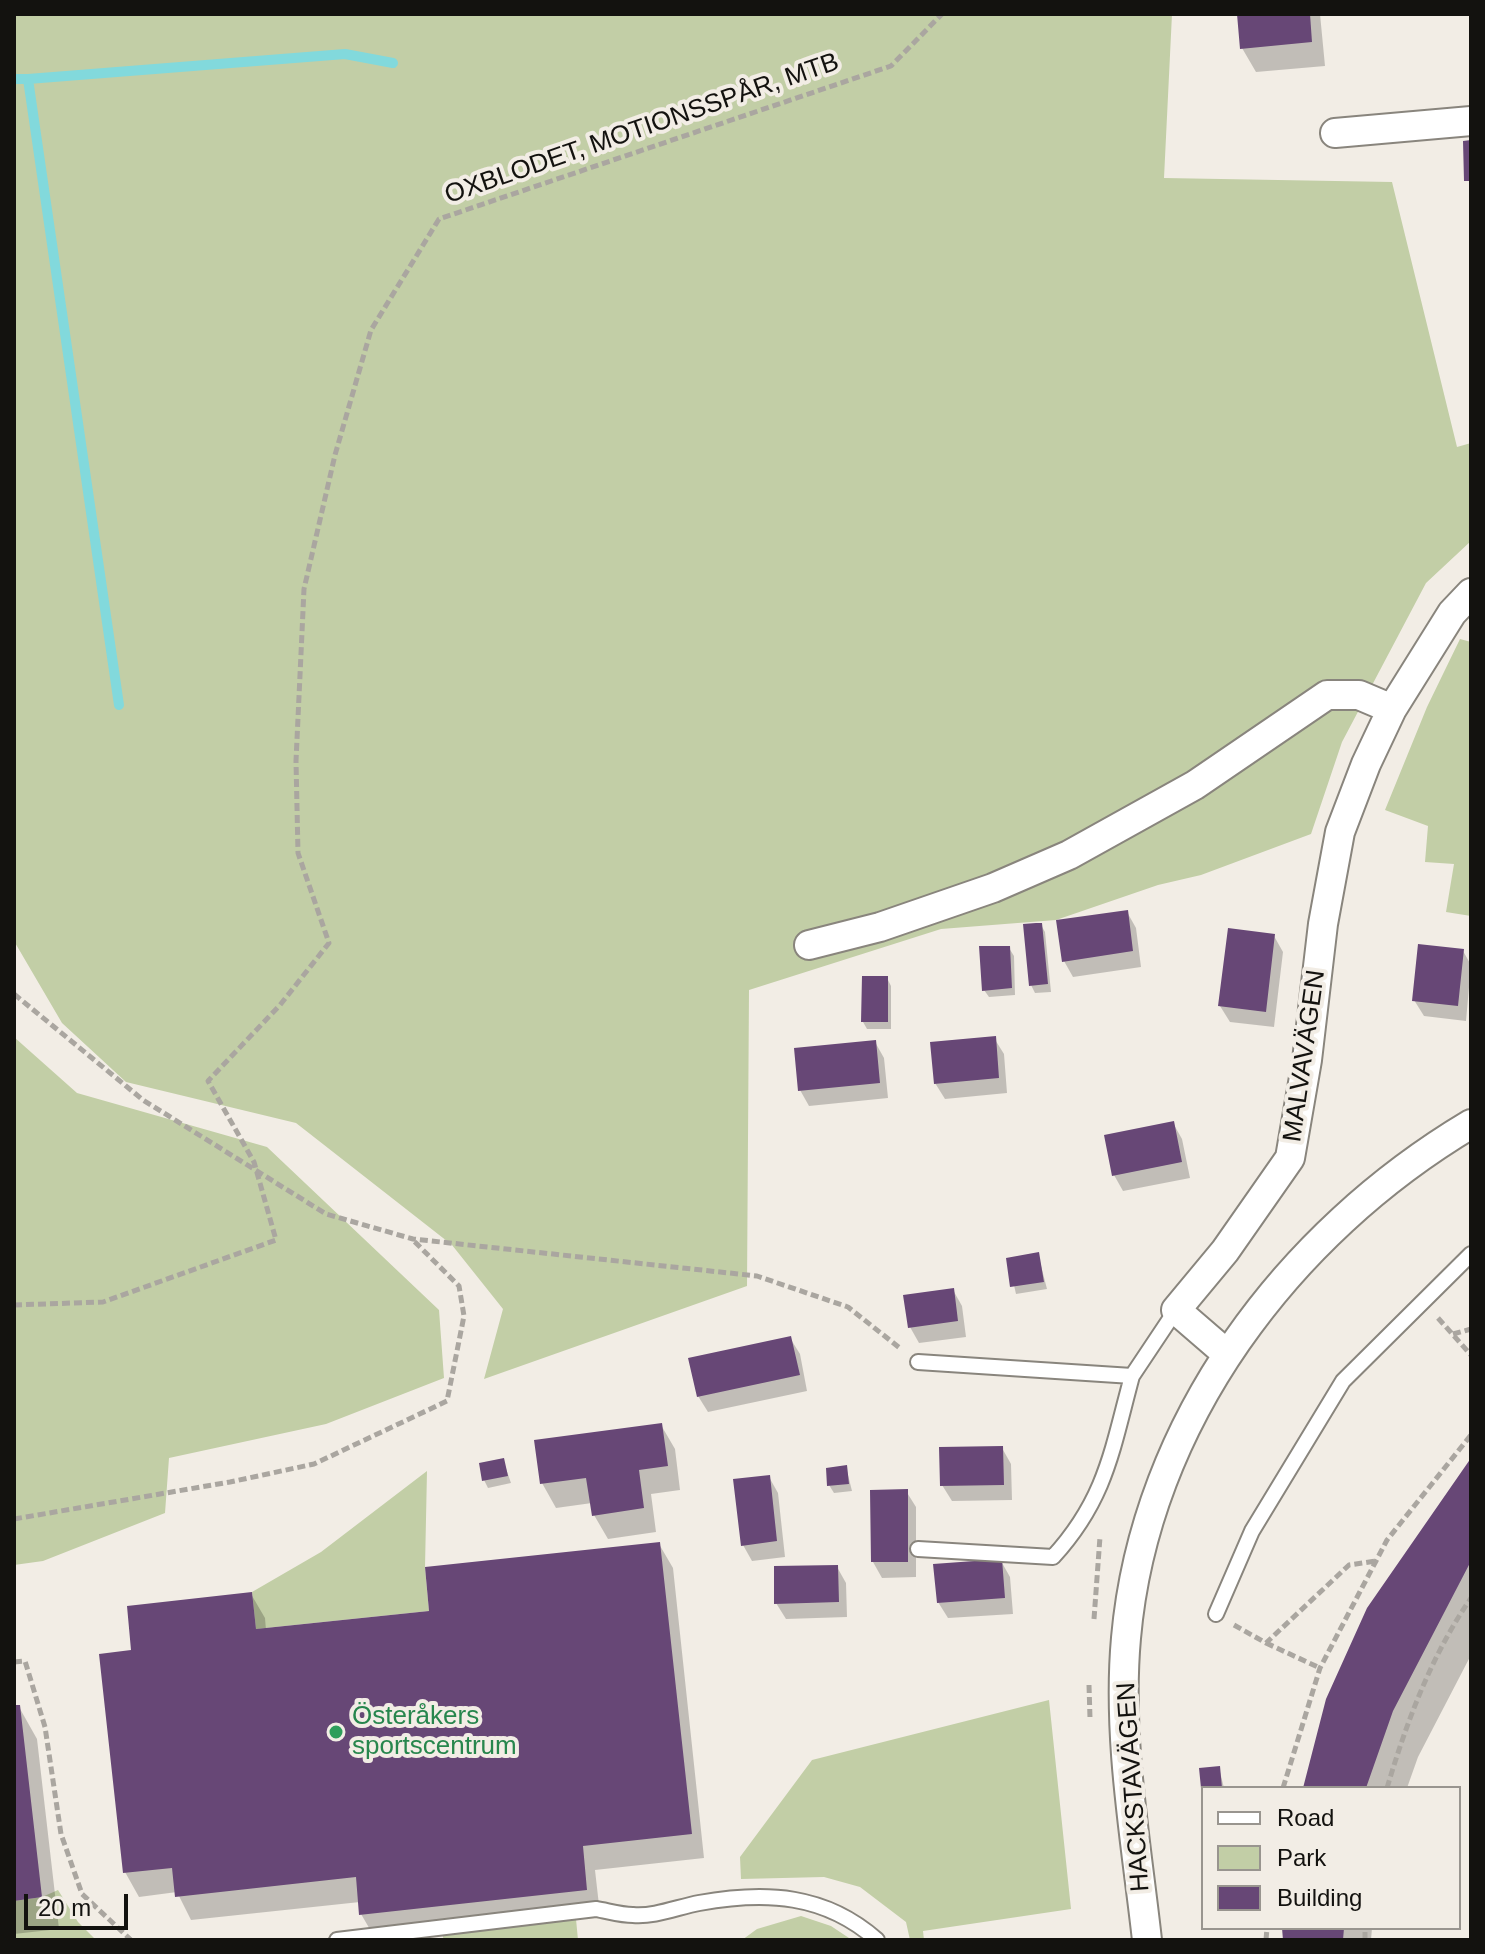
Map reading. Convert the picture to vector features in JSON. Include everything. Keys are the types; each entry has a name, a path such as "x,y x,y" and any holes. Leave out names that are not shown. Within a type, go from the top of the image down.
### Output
{"street":[{"path":"1335,133 1471,121"},
{"name":"MALVAVÄGEN","path":"1176,1310 1225,1251 1290,1158 1307,1060 1323,924 1340,832 1366,764 1392,709 1452,613 1471,593"},
{"path":"809,945 880,927 978,893 1069,855 1195,785 1327,695 1359,695 1392,709"},
{"name":"HACKSTAVÄGEN","path":"1147,1940 1126,1741 1126,1638 1147,1526 1167,1469 1189,1418 1227,1354 1276,1289 1336,1224 1414,1160 1471,1124"},
{"path":"1176,1310 1227,1354"}],"lane":[{"path":"1216,1614 1252,1531 1343,1381 1471,1254"},
{"path":"918,1549 1053,1557 1081,1527 1104,1480 1132,1376 1176,1310"},
{"path":"918,1362 1132,1376"},
{"path":"337,1940 596,1909 635,1916 703,1903 779,1897 824,1905 847,1915 877,1940"}],"path":[{"name":"OXBLODET, MOTIONSSPÅR, MTB","path":"14,1305 103,1302 276,1240 257,1171 208,1081 280,1005 329,943 298,853 296,761 304,589 335,455 371,330 439,219 891,66 942,14"},
{"path":"14,994 143,1100 326,1214 413,1239 757,1276 848,1307 918,1362"},
{"path":"14,1519 230,1482 314,1464 447,1401 464,1316 459,1286 413,1239"},
{"path":"1453,1334 1471,1329"},
{"path":"1460,1341 1471,1355"},
{"path":"1284,1786 1320,1668 1387,1540 1471,1435"},
{"path":"1266,1643 1349,1565 1376,1561"},
{"path":"1388,1786 1405,1728 1435,1658 1471,1598"},
{"path":"1216,1614 1266,1643 1320,1668"},
{"path":"14,1662 25,1661 45,1727 61,1834 82,1894 131,1940"}],"green space":[{"path":"14,14 1172,14 1164,178 1392,182 1457,447 1471,443 1471,541 1426,583 1342,742 1311,834 1201,875 1158,885 1056,920 941,929 749,990 747,1286 484,1379 503,1309 452,1245 296,1123 126,1082 62,1023 14,941"},
{"path":"1460,639 1471,642 1471,916 1446,912 1454,864 1425,862 1428,826 1385,810 1427,707"},
{"path":"14,1037 77,1093 267,1147 439,1310 444,1378 326,1424 169,1458 165,1513 43,1561 14,1565"},
{"path":"427,1471 425,1567 429,1611 256,1629 252,1592 321,1552"},
{"path":"1049,1700 1071,1909 923,1931 924,1940 910,1940 906,1922 860,1887 824,1877 741,1879 740,1857 812,1760"},
{"path":"58,1890 78,1922 96,1940 14,1940 14,1901 42,1897"},
{"path":"801,1916 831,1926 852,1940 742,1940 757,1929"},
{"path":"576,1919 578,1940 444,1940 442,1934"}],"building":[{"path":"1237,14 1310,14 1312,42 1240,49"},
{"path":"1471,140 1471,181 1464,181 1463,141"},
{"path":"1128,910 1133,951 1062,962 1056,920"},
{"path":"1042,923 1048,984 1029,986 1023,924"},
{"path":"1228,928 1275,934 1266,1012 1218,1006"},
{"path":"1418,944 1464,949 1458,1006 1412,1001"},
{"path":"979,946 1010,946 1012,988 982,991"},
{"path":"862,976 888,976 888,1022 861,1022"},
{"path":"996,1036 999,1078 934,1084 930,1042"},
{"path":"876,1040 880,1083 798,1091 794,1048"},
{"path":"1174,1121 1182,1162 1112,1176 1104,1135"},
{"path":"1039,1252 1044,1282 1010,1287 1006,1258"},
{"path":"954,1288 958,1321 908,1328 903,1295"},
{"path":"791,1336 800,1375 697,1397 688,1358"},
{"path":"662,1423 668,1466 639,1470 644,1508 592,1516 586,1478 540,1484 534,1440"},
{"path":"1003,1446 1004,1485 940,1486 939,1447"},
{"path":"504,1458 508,1476 482,1481 479,1463"},
{"path":"1471,1458 1471,1561 1393,1711 1367,1786 1304,1786 1326,1699 1367,1608"},
{"path":"847,1465 849,1484 827,1486 826,1468"},
{"path":"770,1475 777,1541 741,1546 733,1479"},
{"path":"908,1489 908,1562 871,1562 870,1490"},
{"path":"660,1542 692,1834 583,1846 587,1890 359,1915 356,1877 175,1897 172,1868 123,1873 99,1654 131,1650 127,1606 252,1592 256,1629 429,1611 425,1567"},
{"path":"1002,1559 1005,1598 937,1603 933,1564"},
{"path":"838,1565 839,1602 774,1604 774,1566"},
{"path":"14,1705 20,1705 42,1897 14,1901"},
{"path":"1220,1766 1222,1786 1201,1788 1199,1768"},
{"path":"1282,1930 1344,1930 1343,1940 1283,1940"}],"waterway":[{"path":"28,79 345,54 393,63"},
{"path":"14,79 28,79 119,705"}],"place":[{"name":"Österåkers sportscentrum","path":"336,1732"}]}
